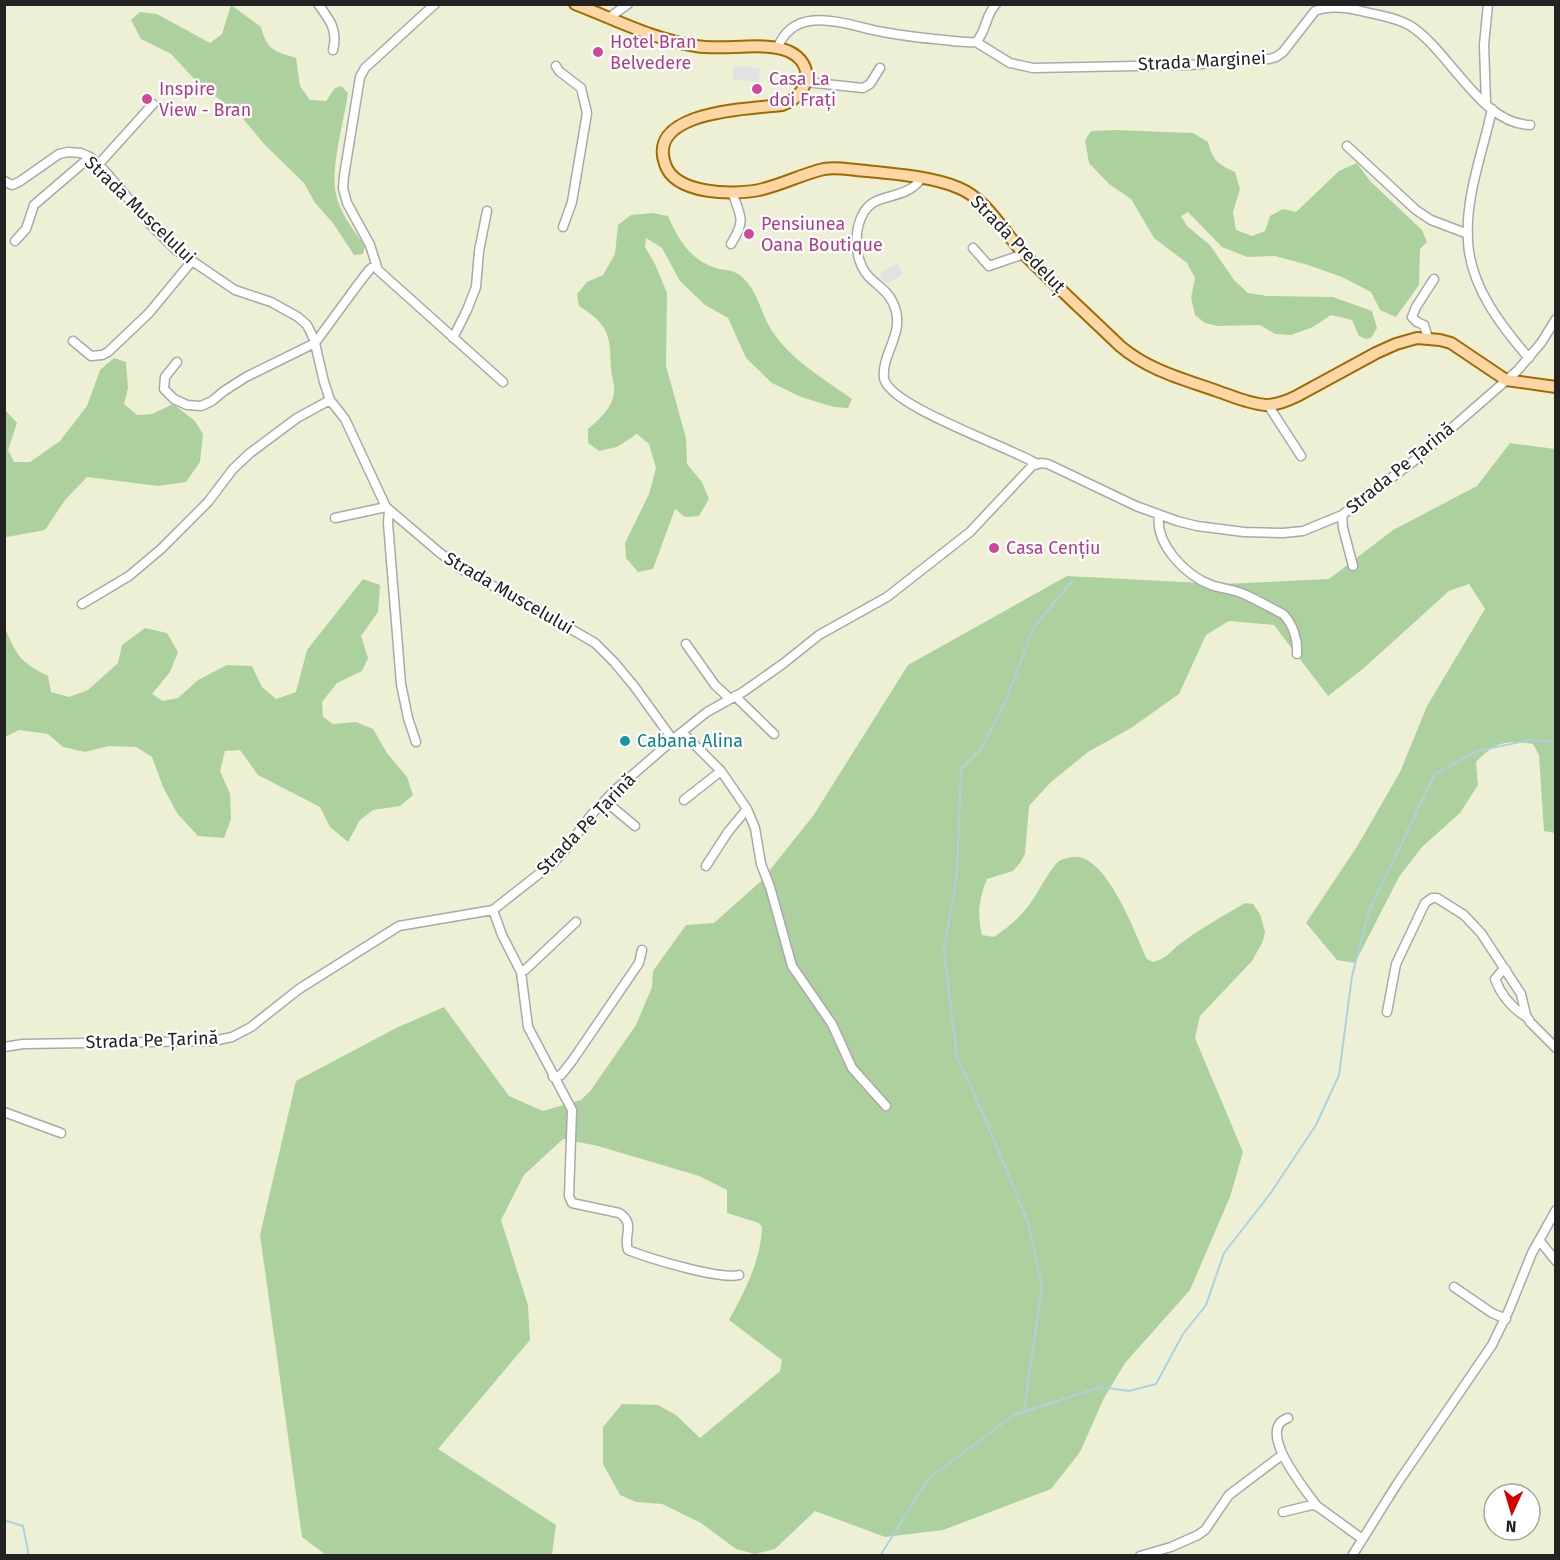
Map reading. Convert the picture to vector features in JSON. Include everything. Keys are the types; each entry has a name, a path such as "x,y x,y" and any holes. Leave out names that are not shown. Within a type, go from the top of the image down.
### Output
{"main road":[{"path":"575,4 670,40 698,47 777,49 791,53 801,63 806,73 806,82"},
{"name":"Strada Predeluț","path":"806,82 803,90 792,102 723,112 691,119 679,126 666,140 663,148 665,166 676,179 696,188 732,192 761,189 828,169 854,170 945,183 969,193 985,207 1024,254 1120,346 1138,360 1158,370 1223,393 1268,405"},
{"path":"1268,405 1297,396 1396,344 1417,338 1440,340 1459,347 1506,380 1556,387"}],"street":[{"path":"318,4 334,26 336,38 333,50"},
{"path":"435,4 365,68 360,77 344,176 346,203 374,253 376,265 384,277 503,382"},
{"path":"610,17 628,4"},
{"path":"777,49 783,35 794,26 822,20 841,21 858,27 918,38 976,42 983,31 987,15 996,4"},
{"path":"1488,4 1484,45 1489,106 1473,188 1468,234 1470,255 1491,309 1529,358"},
{"name":"Strada Marginei","path":"976,42 1010,63 1033,68 1176,65 1261,59 1276,57 1283,52 1315,11 1331,8 1355,10 1394,19 1408,25 1421,34 1489,106 1511,122 1530,125"},
{"path":"556,66 559,72 581,88 587,113 572,202 564,227"},
{"path":"806,82 862,88 870,84 880,68"},
{"path":"98,165 153,104"},
{"path":"1347,146 1416,210 1431,220 1468,234"},
{"name":"Strada Muscelului","path":"4,181 12,184 19,182 59,154 75,152 90,157 176,250 235,290 290,311 307,326 315,343 321,373 330,400 345,419 388,508 440,554 463,570 540,611 594,644 614,662 634,686 673,740"},
{"path":"15,241 26,229 34,205 90,157"},
{"name":"Strada Pe Țarină","path":"921,179 912,189 900,195 875,201 864,210 858,224 857,244 860,262 867,275 889,296 897,313 894,342 886,360 884,381 892,393 911,405 1037,464"},
{"path":"731,244 741,229 742,220 732,192"},
{"path":"453,338 476,287 479,251 487,211"},
{"path":"973,248 989,266 1024,254"},
{"path":"74,341 91,356 102,356 108,352 149,313 192,261"},
{"path":"177,362 165,377 164,389 174,399 187,405 201,406 212,401 246,377 315,343 359,283 376,265"},
{"path":"1428,338 1424,325 1412,317 1434,279"},
{"name":"Strada Pe Țarină","path":"4,1047 23,1044 213,1041 232,1037 251,1027 299,989 388,931 409,924 493,910 554,862 605,801 682,732 707,712 784,663 819,635 887,597 970,532 1032,466 1048,464 1054,466 1159,515 1197,526 1264,534 1303,531 1342,515 1415,460 1517,371 1529,358 1556,318"},
{"path":"82,604 129,576 161,549 208,502 233,469 250,453 297,418 330,400"},
{"path":"1268,405 1301,456"},
{"path":"335,518 388,508 401,684 416,742"},
{"path":"1159,515 1158,526 1161,536 1168,549 1184,567 1202,581 1246,595 1283,614 1288,619 1295,635 1297,654"},
{"path":"1342,515 1353,566"},
{"path":"686,644 715,685 733,697 774,734"},
{"path":"682,732 721,771 747,809 755,828 761,864 770,887 792,966 832,1024 852,1068 886,1106"},
{"path":"684,800 721,771"},
{"path":"605,801 635,826"},
{"path":"706,866 728,831 747,809"},
{"path":"1387,1012 1396,964 1425,903 1432,898 1443,901 1474,925 1521,994 1528,1018"},
{"path":"493,910 502,935 521,972 528,1027 572,1110 569,1196 572,1203 619,1213 625,1217 629,1227 626,1246 628,1250 704,1272 725,1276 739,1275"},
{"path":"521,972 576,922"},
{"path":"553,1077 561,1075 572,1061 639,963 642,950"},
{"path":"1506,970 1497,975 1495,979 1497,985 1516,1010 1528,1018 1556,1048"},
{"path":"4,1112 62,1133"},
{"path":"1352,1556 1361,1538 1474,1373 1506,1319 1539,1240 1556,1210"},
{"path":"1539,1240 1556,1261"},
{"path":"1454,1287 1492,1313 1506,1319"},
{"path":"1288,1418 1279,1425 1282,1455 1317,1506 1361,1538"},
{"path":"1140,1556 1171,1547 1198,1535 1205,1530 1229,1495 1282,1455"},
{"path":"1283,1512 1312,1505 1317,1506"}],"green space":[{"path":"5,5 1555,5 1555,449 1510,443 1477,486 1393,530 1329,579 1222,584 813,816 761,881 714,923 653,971 652,987 636,1025 591,1090 580,1100 543,1111 509,1096 444,1007 396,1028 297,1081 302,1537 326,1555 5,1556"},
{"path":"231,5 261,27 266,41 272,48 296,58 300,86 310,100 326,101 335,88 341,86 348,93 337,154 335,189 343,212 365,246 363,254 354,255 333,223 315,203 304,183 264,144 240,115 198,83 171,54 141,39 131,20 140,12 157,14 210,43 222,34"},
{"path":"1091,131 1193,133 1208,142 1217,161 1235,172 1240,189 1233,212 1236,230 1252,236 1265,231 1270,216 1283,209 1296,212 1339,171 1357,163 1370,181 1422,230 1427,242 1420,249 1419,285 1396,317 1380,310 1371,292 1342,277 1275,256 1247,257 1222,247 1188,212 1181,216 1187,226 1210,245 1234,280 1248,293 1267,296 1333,297 1372,311 1377,328 1371,338 1366,339 1359,336 1352,320 1331,315 1313,327 1291,335 1275,334 1260,325 1217,326 1205,323 1195,315 1191,298 1195,278 1187,263 1154,238 1131,199 1109,184 1089,163 1085,140"},
{"path":"652,213 668,216 686,248 699,260 716,268 734,272 744,279 753,291 768,324 780,342 809,368 852,399 848,408 834,407 801,397 772,383 746,358 728,318 705,305 680,281 662,248 646,238 645,247 667,293 666,366 686,438 687,464 702,482 709,499 699,516 685,517 675,509 653,569 638,572 626,558 625,543 649,494 656,468 649,444 637,434 617,447 599,451 588,443 588,429 608,408 613,398 614,386 606,332 597,319 579,306 577,294 587,282 603,275 615,254 618,225 631,215"},
{"path":"114,358 126,362 128,388 124,404 137,415 152,414 173,404 194,420 203,434 200,462 186,482 158,486 87,477 65,500 45,530 5,536 5,410 17,423 8,450 14,462 30,462 60,441 87,406 100,370"},
{"path":"1510,443 1555,449 1555,833 1544,831 1539,755 1533,744 1515,742 1495,746 1476,762 1478,785 1460,813 1422,847 1399,877 1355,963 1337,960 1306,923 1358,845 1400,772 1427,706 1485,609 1469,584 1449,591 1364,668 1328,696 1274,625 1229,621 1206,635 1179,694 1131,728 1088,752 1051,782 1029,806 1025,854 1020,863 1013,871 987,879 980,906 982,935 994,937 1018,918 1058,862 1068,858 1081,858 1094,865 1106,878 1126,913 1147,959 1153,962 1245,903 1253,904 1260,914 1265,932 1263,941 1252,961 1200,1016 1195,1038 1243,1152 1230,1197 1190,1290 1125,1363 1104,1398 1080,1452 1051,1489 943,1530 885,1537 815,1511 775,1549 755,1554 736,1549 701,1523 662,1504 636,1502 620,1495 603,1464 603,1427 622,1404 658,1405 676,1415 700,1438 780,1371 782,1360 729,1320 755,1263 762,1227 759,1223 727,1213 727,1190 699,1176 598,1146 563,1139 524,1175 501,1220 528,1305 530,1340 438,1449 556,1525 552,1555 326,1555 302,1537 260,1235 296,1081 396,1028 444,1007 509,1096 543,1111 581,1100 591,1090 636,1025 652,987 653,971 686,925 714,923 761,881 813,816 908,665 1067,576 1222,584 1329,579 1393,530 1477,486"},
{"path":"363,579 380,585 378,612 361,636 368,658 362,671 337,683 322,702 323,717 333,724 356,722 373,729 387,753 407,777 413,795 400,806 373,810 360,820 348,842 330,827 320,807 258,775 240,750 225,751 220,771 230,794 231,819 224,838 198,836 177,813 163,787 152,757 136,747 109,746 85,752 63,747 48,734 19,730 5,737 5,628 20,657 31,667 48,676 51,692 69,697 88,690 118,663 122,645 145,628 167,633 178,652 170,672 152,694 163,701 178,698 198,680 227,665 252,666 262,687 276,699 296,692 307,650"},
{"path":"1469,584 1485,609 1427,706 1400,772 1358,845 1355,963 1399,877 1422,847 1460,813 1478,785 1476,762 1488,750 1512,741 1533,744 1539,755 1544,831 1556,833 1555,1555 552,1555 556,1525 438,1449 530,1340 528,1305 501,1220 524,1175 562,1139 598,1146 699,1176 727,1190 728,1213 759,1223 762,1227 762,1246 744,1293 730,1320 783,1360 780,1371 700,1438 676,1415 622,1405 603,1427 603,1464 636,1502 662,1504 701,1523 736,1549 775,1549 815,1511 886,1537 1104,1398 1125,1363 1190,1290 1243,1152 1195,1038 1200,1016 1252,961 1182,942 1171,954 1160,961 1153,962 1147,959 1113,887 1093,862 1058,861 1026,909 1009,927 994,937 982,935 978,920 980,897 987,879 1013,871 1025,854 1029,806 1051,782 1088,752 1131,728 1179,694 1205,635 1229,621 1274,625 1328,695 1364,668 1449,591"}],"shaded area":[{"path":"734,66 760,68 759,82 732,79"},
{"path":"897,263 903,274 886,284 879,274"}],"waterway":[{"path":"1024,1411 1042,1286 1028,1222 957,1057 944,951 957,874 961,769 980,750 1004,705 1034,627 1072,581"},
{"path":"880,1556 928,1479 1014,1415 1101,1387 1129,1391 1156,1384 1183,1334 1206,1305 1224,1253 1270,1194 1316,1125 1339,1075 1352,976 1369,911 1435,774 1477,751 1530,740 1556,742"},
{"path":"4,1520 23,1526 29,1556"}],"place":[{"name":"Hotel Bran Belvedere","path":"598,52"},
{"name":"Casa La doi Frați","path":"757,89"},
{"name":"Inspire View - Bran","path":"147,99"},
{"name":"Pensiunea Oana Boutique","path":"749,234"},
{"name":"Casa Cențiu","path":"994,548"},
{"name":"Cabana Alina","path":"625,741"}]}
